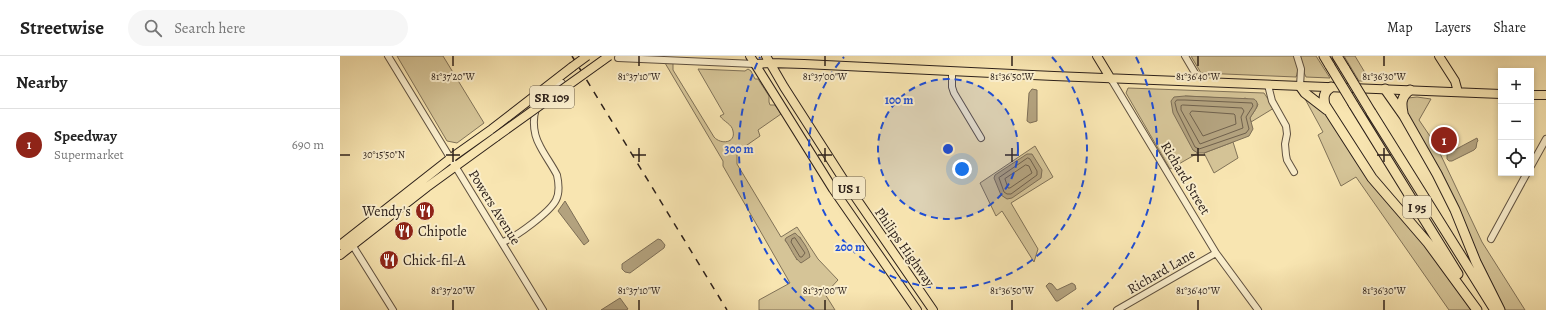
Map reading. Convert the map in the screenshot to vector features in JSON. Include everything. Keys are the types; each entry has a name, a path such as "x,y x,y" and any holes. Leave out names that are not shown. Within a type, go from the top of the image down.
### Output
{"highway":[{"name":"I 95","path":"1324,56 1481,310"},
{"name":"I 95","path":"1337,56 1495,310"},
{"path":"1300,86 1305,93 1328,111"},
{"path":"1331,87 1326,91 1323,100 1328,111 1372,178 1428,243 1477,310"},
{"path":"1385,89 1404,116 1428,156 1444,187 1476,262 1500,310"},
{"path":"1404,116 1402,101 1403,97 1410,90"}],"main road":[{"name":"SR 109","path":"340,245 450,158 492,129 587,56"},
{"name":"SR 109","path":"340,255 455,166 609,56"},
{"name":"Philips Highway","path":"750,56 853,218 916,310"},
{"name":"Richard Street","path":"1097,56 1111,79"},
{"path":"1439,56 1455,81 1458,92"},
{"name":"Philips Highway","path":"768,59 784,87 864,211 933,310"},
{"path":"755,64 768,59 952,71 1111,79 1498,94"},
{"path":"1534,95 1546,95"},
{"path":"853,218 864,211"},
{"path":"353,246 352,240 358,236 359,230"}],"street":[{"name":"Powers Avenue","path":"388,56 503,242 543,310"},
{"path":"1186,56 1194,70 1196,82"},
{"path":"1297,56 1301,64 1300,86"},
{"path":"618,58 755,64"},
{"path":"952,71 952,87 954,93 980,138"},
{"name":"Richard Street","path":"1111,79 1216,253 1258,310"},
{"path":"503,242 511,239 547,211 553,204 558,194 559,181 537,141 534,123 536,111 543,98 562,83"},
{"path":"1268,85 1272,101 1286,126 1286,156 1294,172"},
{"path":"1534,161 1546,139"},
{"path":"1491,239 1525,176"},
{"path":"353,246 393,310"},
{"name":"Richard Lane","path":"1118,310 1216,253"}],"shaded area":[{"path":"397,56 443,56 484,123 457,143 447,141"},
{"path":"1191,56 1294,56 1297,63 1298,72 1296,77 1201,73"},
{"path":"1299,56 1316,56 1330,78 1306,77"},
{"path":"1344,56 1355,56 1370,81 1359,81"},
{"path":"665,63 673,63 673,70 714,137 717,140 724,142 727,142 732,138 732,129 730,125 720,116 724,114 698,69 745,71 748,69 751,71 755,79 758,79 769,96 770,105 775,105 781,114 758,130 760,136 737,152 737,164 781,237 797,227 818,259 838,280 825,294 835,310 759,310 759,300 790,283 723,166 723,161","holes":["800,237 804,245 797,260 792,249 785,240"]},
{"path":"1128,88 1264,93 1274,108 1251,122 1250,118 1258,104 1245,98 1185,96 1193,150 1198,153 1170,169 1126,93"},
{"path":"1304,97 1326,114 1458,290 1471,310 1449,310 1356,177 1341,186 1318,135 1323,132"},
{"path":"1417,97 1431,99 1419,120 1436,145 1482,242 1525,310 1505,310 1494,292 1445,184 1442,173 1404,109 1408,98"},
{"path":"1233,142 1238,158 1214,173 1204,153"},
{"path":"1035,146 1053,177 1011,203 1038,249 1034,262 1002,211 996,216 980,183"}],"water":[{"path":"1032,89 1037,90 1037,121 1030,123 1027,121 1029,93"},
{"path":"1185,96 1254,99 1257,106 1250,118 1253,129 1249,136 1204,153 1198,153 1193,150 1173,113 1171,101 1174,97"},
{"path":"1477,138 1478,141 1474,150 1452,161 1447,159 1447,154"},
{"path":"1027,154 1032,154 1042,170 1041,178 1012,198 1007,199 1001,195 994,178 995,175"},
{"path":"565,201 589,241 584,245 558,211"},
{"path":"795,233 804,244 810,257 801,263 794,256 785,240"},
{"path":"658,239 665,245 664,248 630,273 625,272 622,269 622,264"},
{"path":"1049,283 1052,284 1057,290 1072,283 1075,285 1076,289 1056,301 1046,286"},
{"path":"620,298 628,309 601,310"}],"railway":[{"path":"572,56 727,310"}],"place":[{"name":"Speedway","path":"1444,140"},
{"name":"Wendy's","path":"425,211"},
{"name":"Chipotle","path":"404,231"},
{"name":"Chick-fil-A","path":"389,260"}]}
